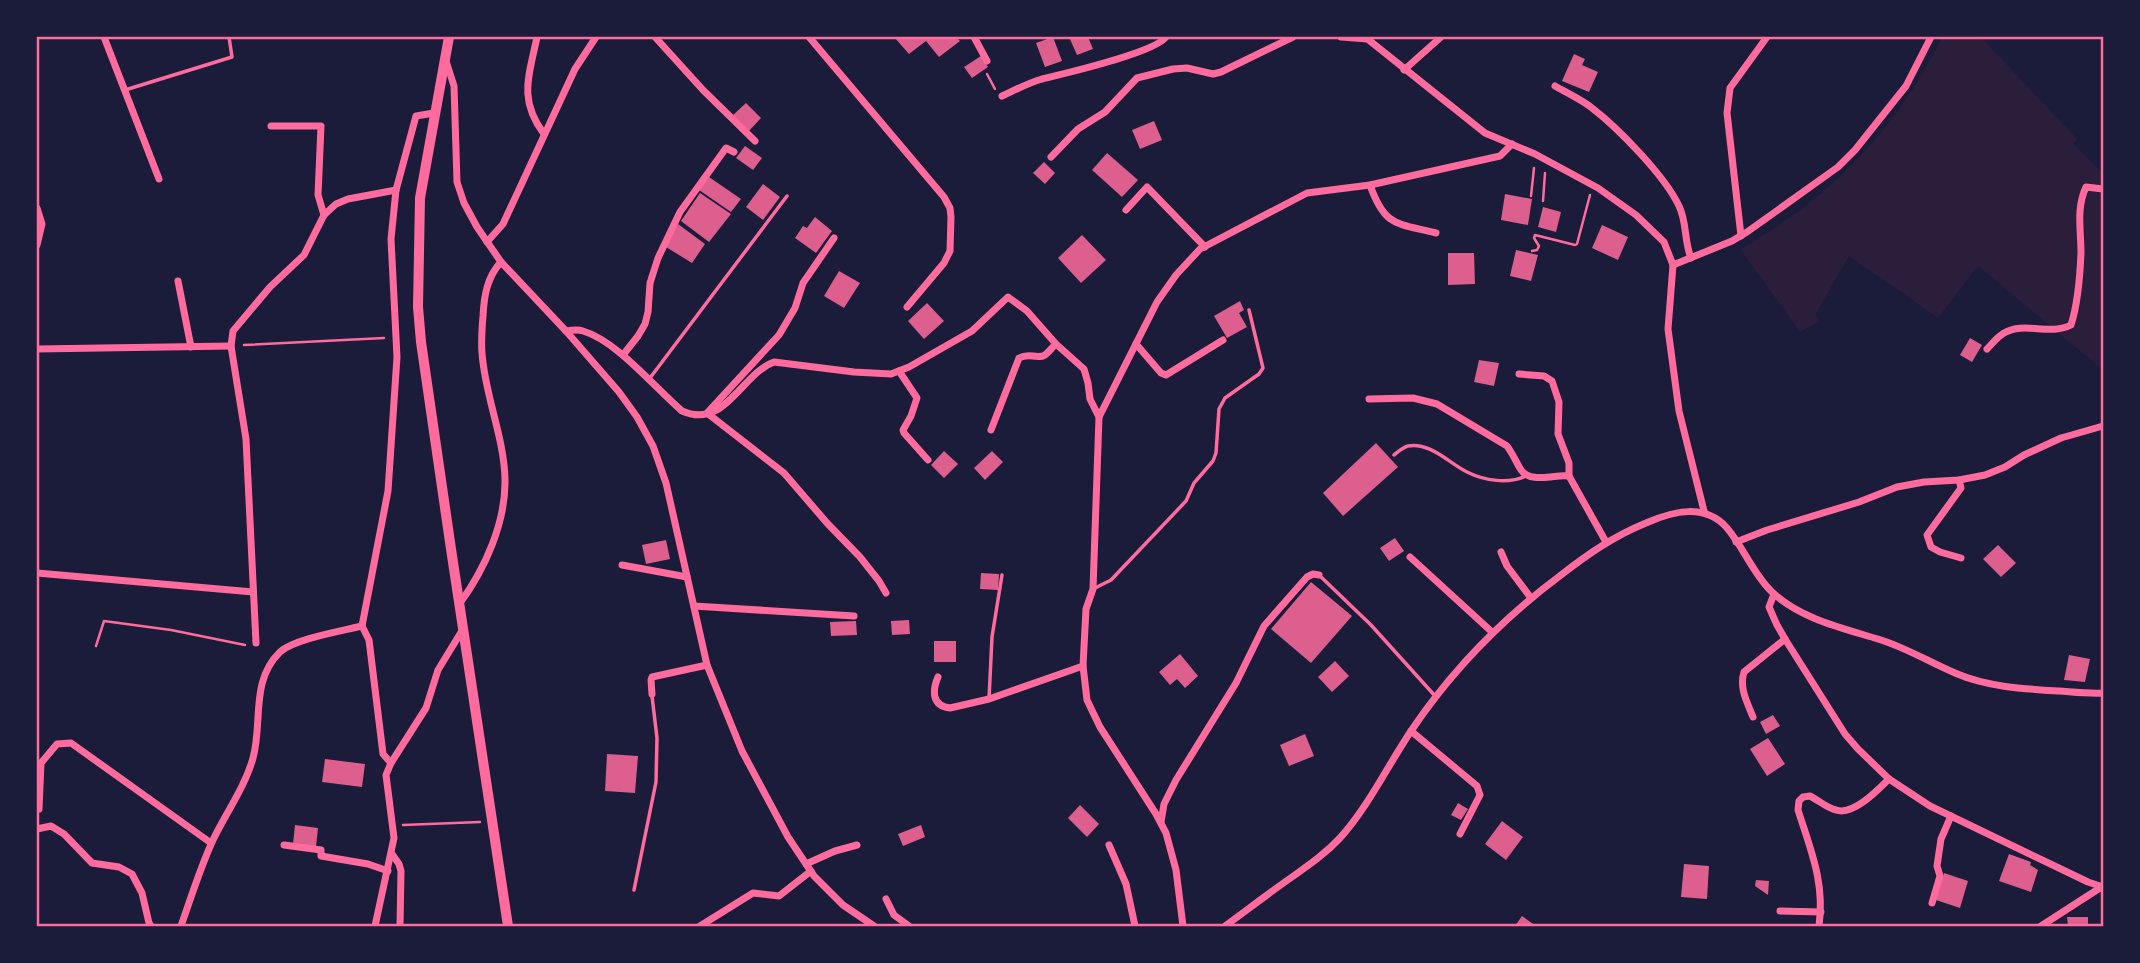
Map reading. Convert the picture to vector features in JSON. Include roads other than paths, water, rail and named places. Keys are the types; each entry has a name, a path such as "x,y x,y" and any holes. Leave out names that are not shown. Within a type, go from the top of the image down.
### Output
{"main road":[{"path":"449,37 420,198 418,307 508,926"}],"street":[{"path":"104,37 159,179"},
{"path":"537,37 527,99 536,123 544,134"},
{"path":"487,242 503,224 575,69 596,37"},
{"path":"655,37 703,90 755,141"},
{"path":"809,37 944,197 950,208 950,251 907,307"},
{"path":"974,37 987,61"},
{"path":"1002,96 1040,80 1132,54 1161,42 1166,37"},
{"path":"1051,157 1078,129 1105,112 1137,78 1173,69 1187,68 1213,74 1221,72 1293,37"},
{"path":"1341,37 1367,38 1485,133 1535,154 1598,188 1636,215 1664,242 1673,265 1668,329 1679,411 1704,511"},
{"path":"1404,70 1441,37"},
{"path":"1741,236 1727,113 1730,88 1767,37"},
{"path":"1673,265 1741,236 1838,167 1906,86 1931,37"},
{"path":"445,60 454,86 457,182 464,203 501,262 620,392 637,417 653,446 666,483 707,665 742,751 789,837 811,871 827,891 864,924 874,926"},
{"path":"1555,86 1590,107 1616,129 1656,172 1679,205 1686,246 1691,258"},
{"path":"391,763 383,754 369,640 362,626 388,491 397,358 391,239 396,190 416,116 434,113"},
{"path":"271,126 321,126 318,195 324,215"},
{"path":"1184,926 1166,833 1100,727 1087,700 1083,666 1086,609 1093,589 1099,417 1157,302 1176,275 1205,247 1307,193 1370,185 1500,156 1512,144"},
{"path":"623,355 645,324 650,283 680,212 726,148 734,152"},
{"path":"1370,185 1376,204 1392,222 1436,233"},
{"path":"1126,211 1147,187 1205,247"},
{"path":"1987,349 2003,334 2017,328 2063,329 2071,325 2076,310 2081,256 2079,200 2086,187 2103,188"},
{"path":"256,643 246,439 230,346 233,331 270,287 304,255 324,215 336,204 348,199 396,190"},
{"path":"37,208 42,224 37,245"},
{"path":"707,413 779,335 795,308 803,283 834,238"},
{"path":"460,603 481,571 495,536 502,507 505,479 481,352 484,296 494,269 501,262"},
{"path":"178,281 191,346"},
{"path":"566,331 579,329 623,355 682,411 694,416 723,406 764,365 774,362 870,373 891,374 899,371 972,331 1008,297 1027,311 1056,344 1084,369 1090,399 1099,417"},
{"path":"1136,344 1161,373 1166,375 1223,340"},
{"path":"991,430 1019,358 1029,354 1040,357 1056,344"},
{"path":"37,349 230,346"},
{"path":"899,371 917,398 903,430 928,460"},
{"path":"1519,374 1544,376 1552,381 1559,402 1558,435 1569,463 1569,475 1606,542"},
{"path":"1369,399 1413,398 1437,404 1507,446 1526,476 1534,478 1569,475"},
{"path":"707,413 784,473 860,557 886,593"},
{"path":"1736,542 1897,487 1985,475 2061,438 2103,426"},
{"path":"1959,480 1961,488 1927,536 1931,547 1961,558"},
{"path":"1225,926 1314,862 1338,840 1436,696 1492,632 1531,598 1606,542 1654,519 1677,513 1704,511 1721,523 1759,578 1774,594 1806,614 1847,631 1910,651 1957,674 1983,682 2030,689 2103,693"},
{"path":"1501,552 1507,566 1531,598"},
{"path":"1410,557 1492,632"},
{"path":"622,565 687,577"},
{"path":"37,573 253,593"},
{"path":"1161,823 1164,804 1176,780 1236,683 1264,626 1307,578 1313,574 1319,575"},
{"path":"1774,594 1769,607 1785,639 1845,734 1889,779 1930,806 2103,887"},
{"path":"694,606 854,616"},
{"path":"181,926 211,843 249,770 254,754 259,693 267,667 282,649 319,636 362,626"},
{"path":"375,926 394,838 386,775 422,715 438,670 464,628"},
{"path":"1753,717 1742,691 1744,672 1785,639"},
{"path":"652,694 652,677 707,665"},
{"path":"938,677 934,695 936,702 944,708 950,708 989,699 1083,666"},
{"path":"1411,731 1477,786 1480,795 1460,834"},
{"path":"39,809 41,763 57,744 71,743 211,843"},
{"path":"1819,926 1821,912 1818,872 1798,810 1799,801 1810,796 1833,810 1846,811 1871,797 1889,779"},
{"path":"1932,903 1940,876 1937,866 1941,839 1951,816"},
{"path":"37,829 51,826 64,834 92,863 119,867 132,874 142,893 151,926"},
{"path":"284,845 321,850 321,856 368,864 388,871"},
{"path":"806,864 857,845"},
{"path":"1109,845 1126,884 1135,926"},
{"path":"392,854 401,872 400,926"},
{"path":"700,926 753,894 779,896 811,871"},
{"path":"2040,926 2103,887"},
{"path":"887,899 898,920 909,926"},
{"path":"1780,911 1821,912"}],"lane":[{"path":"125,90 232,57 229,37"},
{"path":"649,380 787,196"},
{"path":"1093,589 1111,580 1186,500 1194,483 1213,461 1219,409 1224,398 1259,374 1263,368 1249,310"},
{"path":"1394,455 1407,446 1424,447 1468,473 1502,481 1513,481 1526,476"},
{"path":"989,699 992,637 1002,575"},
{"path":"1319,575 1371,625 1436,696"},
{"path":"634,890 656,782 657,738 652,694"}]}
